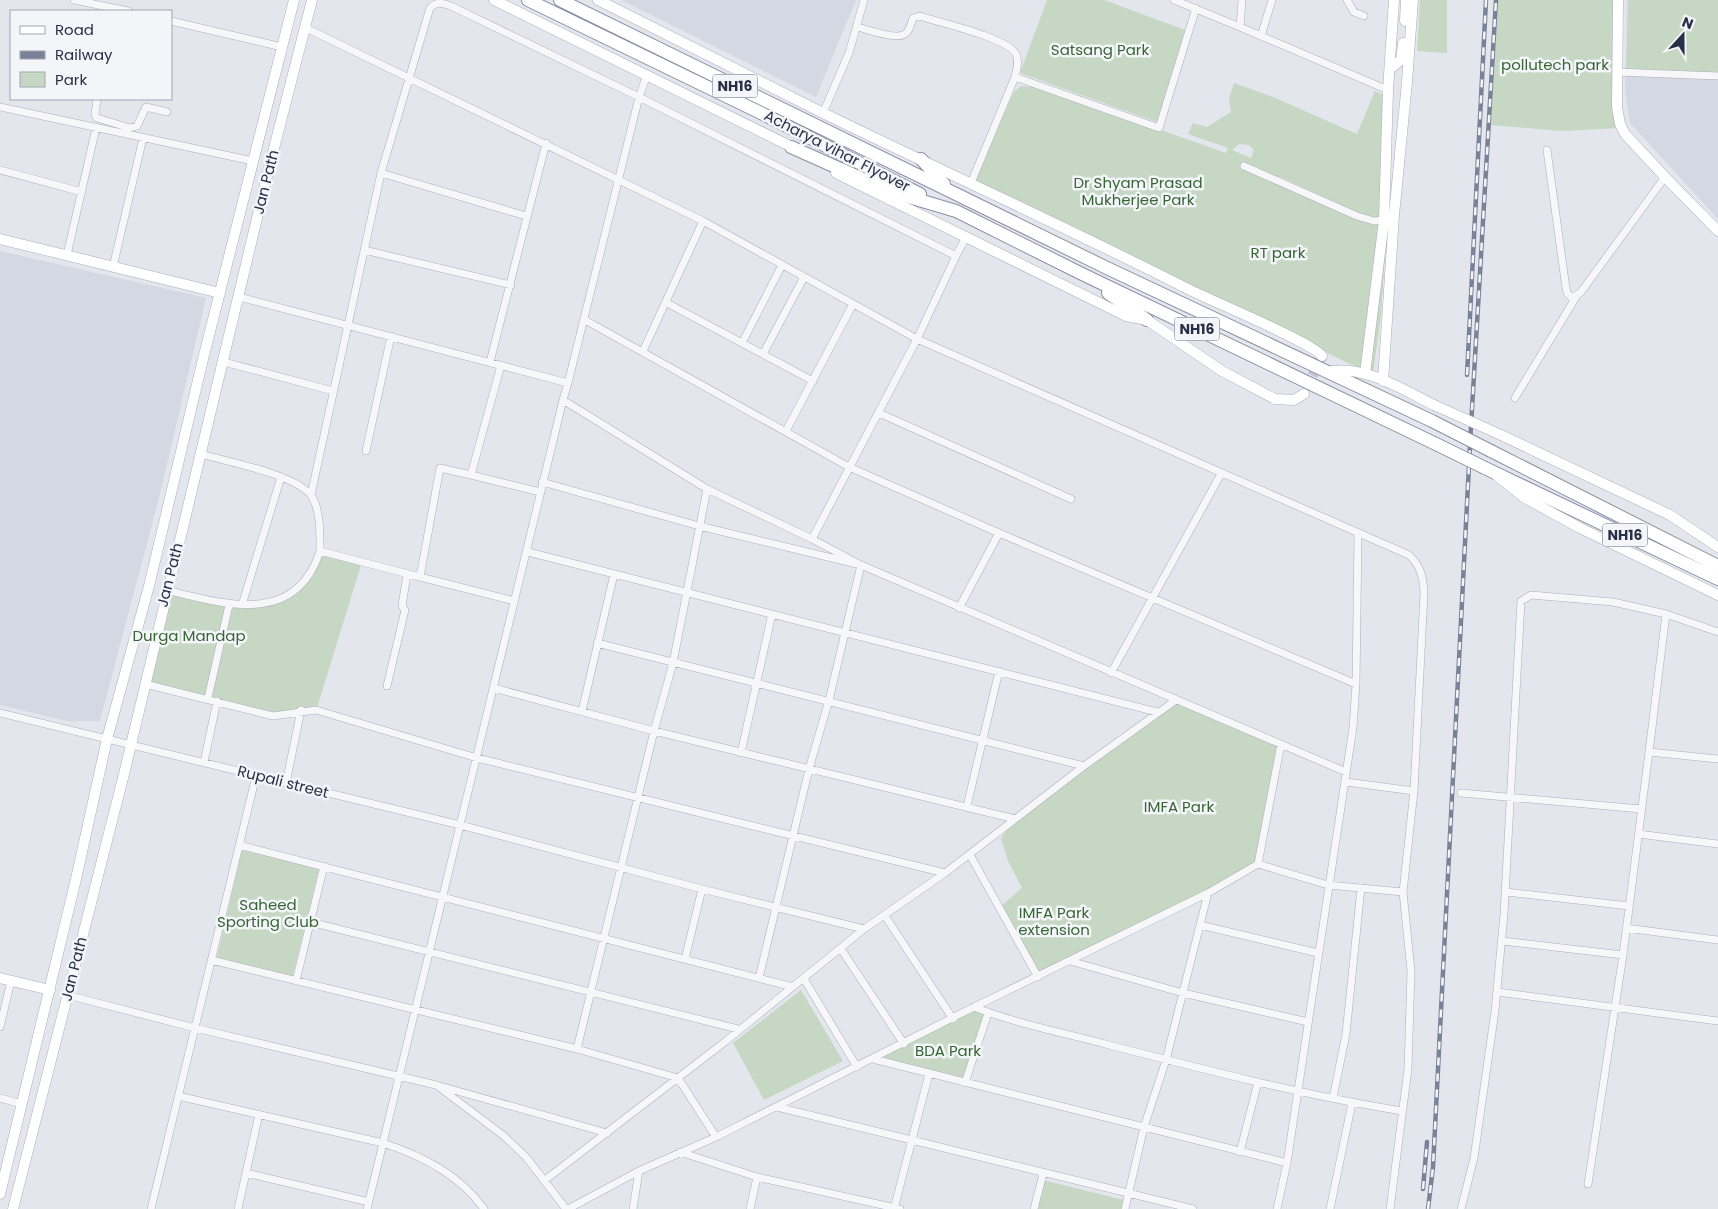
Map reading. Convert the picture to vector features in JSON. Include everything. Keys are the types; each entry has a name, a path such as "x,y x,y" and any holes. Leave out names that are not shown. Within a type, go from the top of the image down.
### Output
{"highway":[{"name":"Acharya vihar Flyover","path":"528,0 761,113 956,211"},
{"name":"Acharya vihar Flyover","path":"560,0 949,190"},
{"path":"791,147 892,192 956,211"},
{"path":"920,159 949,190"},
{"name":"NH16","path":"949,190 1326,372 1432,421 1718,566"},
{"name":"NH16","path":"956,211 1080,273 1718,579"},
{"path":"1080,273 1147,320"}],"street":[{"path":"77,0 121,10"},
{"name":"Jan Path","path":"0,1194 50,990 107,739 149,586 294,0"},
{"name":"Jan Path","path":"13,1209 131,743 166,590 224,362 270,164 312,0"},
{"path":"494,0 791,147 846,178 1126,316 1147,320 1222,371 1275,399 1294,400 1304,394"},
{"path":"598,0 823,113 1317,351 1322,356"},
{"path":"823,113 858,27 864,0"},
{"path":"1174,0 1388,90"},
{"path":"1240,27 1242,0"},
{"path":"1261,36 1272,0"},
{"path":"1347,0 1354,12 1364,16"},
{"path":"1365,374 1384,220 1388,90 1394,0"},
{"path":"1406,0 1403,54 1408,71"},
{"path":"1383,381 1394,215 1413,0"},
{"path":"1618,0 1617,107 1620,124 1625,134 1664,178 1718,231"},
{"path":"166,590 230,605 260,605 280,600 297,589 309,576 320,551 318,518 311,495 364,250 381,173 408,78 430,8 434,4 441,3 639,97 956,256"},
{"path":"1015,77 1159,128 1196,8"},
{"path":"858,27 898,37 906,34 913,18 916,16 1003,43 1016,54 1018,62 1015,77 971,183"},
{"path":"172,21 282,46"},
{"path":"306,28 546,143 703,221 917,338 1409,555 1416,561 1423,577 1414,791 1403,892 1411,971 1408,1069 1390,1209"},
{"path":"1390,69 1398,64 1403,54"},
{"path":"1617,72 1718,76"},
{"path":"246,1173 368,1206 514,601 528,552 542,482 585,320 639,97 647,75"},
{"path":"97,100 94,114 97,118 130,128 137,126 146,107 167,112"},
{"path":"0,107 253,161"},
{"path":"67,255 96,128"},
{"path":"113,267 143,138"},
{"path":"490,362 546,143"},
{"path":"1547,150 1566,287 1569,296 1576,297"},
{"path":"1244,166 1356,216 1374,221 1384,220"},
{"path":"0,170 82,192"},
{"path":"381,173 526,216"},
{"path":"1515,398 1576,297 1664,178"},
{"path":"643,351 667,303 703,221"},
{"path":"812,539 849,466 879,413 966,237"},
{"path":"0,239 220,293"},
{"path":"364,250 511,285"},
{"path":"742,343 782,265"},
{"path":"763,354 804,277"},
{"path":"239,297 568,383"},
{"path":"667,303 813,381"},
{"path":"786,431 853,304"},
{"path":"585,320 849,466 999,533 1356,684"},
{"path":"366,451 391,336"},
{"path":"224,362 334,391"},
{"path":"471,475 502,365"},
{"path":"1326,372 1341,369 1365,374 1383,381 1670,515 1718,547"},
{"path":"563,400 707,489 812,539 861,566 1346,772"},
{"path":"879,413 1071,499"},
{"path":"201,454 281,477 299,486 311,495"},
{"path":"420,577 440,468 540,492"},
{"path":"1488,469 1506,485 1526,498 1580,528 1718,595"},
{"path":"1111,672 1222,474"},
{"path":"242,606 281,477"},
{"path":"542,482 699,526 861,566"},
{"path":"577,1049 620,866 673,663 707,489"},
{"path":"959,608 999,533"},
{"path":"1277,1209 1287,1164 1328,885 1346,782 1356,684 1358,534"},
{"path":"320,551 514,601"},
{"path":"528,552 1157,712"},
{"path":"759,978 778,907 809,769 829,700 861,566"},
{"path":"387,686 405,610 402,606 408,574"},
{"path":"582,710 614,574"},
{"path":"1461,1209 1474,1158 1497,992 1506,892 1521,601 1531,595 1613,602 1666,614 1718,632"},
{"path":"208,698 230,605"},
{"path":"741,753 772,614"},
{"path":"1588,1184 1623,955 1666,614"},
{"path":"597,643 829,700 1084,766"},
{"path":"967,806 999,671"},
{"path":"145,684 208,698 273,716 301,710 322,711 477,758 945,872"},
{"path":"494,688 741,753 1015,819"},
{"path":"545,1180 804,979 864,929 970,855 1084,766 1176,700"},
{"path":"204,762 217,701"},
{"path":"286,783 301,710"},
{"name":"Rupali street","path":"0,712 460,825 702,889 864,929"},
{"path":"1258,864 1281,744"},
{"path":"1649,752 1718,759"},
{"path":"154,1208 178,1096 256,776"},
{"path":"1346,782 1414,791"},
{"path":"1461,792 1641,809"},
{"path":"1638,834 1718,844"},
{"path":"239,845 793,987"},
{"path":"970,855 1038,978"},
{"path":"436,1085 504,1136 545,1180 567,1209 639,1171 716,1137 904,1044 974,1007 1038,978 1208,894 1258,864 1328,885 1403,892"},
{"path":"296,982 324,866"},
{"path":"1333,1098 1346,1034 1361,888"},
{"path":"685,960 702,889"},
{"path":"1506,892 1629,906"},
{"path":"1125,1209 1144,1127 1166,1060 1208,894"},
{"path":"884,916 952,1019"},
{"path":"310,922 738,1029"},
{"path":"1200,925 1318,953"},
{"path":"1626,928 1718,940"},
{"path":"1502,941 1623,955"},
{"path":"841,949 904,1044"},
{"path":"211,960 577,1049 678,1078 716,1137"},
{"path":"1070,961 1182,993 1308,1022"},
{"path":"0,978 50,990"},
{"path":"804,979 857,1067"},
{"path":"0,1027 11,981"},
{"path":"1497,992 1718,1021"},
{"path":"67,995 195,1028 436,1085 607,1133"},
{"path":"974,1007 988,1013 1166,1060 1258,1082 1402,1111"},
{"path":"965,1083 988,1013"},
{"path":"873,1059 1287,1164"},
{"path":"680,1152 758,1177 896,1208 929,1074"},
{"path":"1240,1152 1258,1082"},
{"path":"178,1096 383,1143 410,1152 434,1164 472,1192 484,1209"},
{"path":"0,1098 22,1104"},
{"path":"1330,1209 1352,1102"},
{"path":"777,1107 1043,1174 1129,1192 1193,1209"},
{"path":"238,1209 259,1114"},
{"path":"633,1209 639,1171"},
{"path":"1034,1209 1043,1174"},
{"path":"750,1209 758,1177"}],"shaded area":[{"path":"621,0 856,0 816,97"},
{"path":"1627,0 1718,0 1718,219 1630,123 1625,91"},
{"path":"0,251 206,298 160,494 100,721 67,721 0,705"}],"green space":[{"name":"Satsang Park","path":"1047,0 1104,0 1185,30 1157,122 1020,73"},
{"path":"1420,0 1447,0 1447,53 1417,51"},
{"name":"pollutech park","path":"1496,0 1618,0 1620,128 1562,131 1491,125 1498,4 1496,4"},
{"path":"1629,0 1718,0 1718,75 1626,73"},
{"path":"1234,83 1273,97 1357,134 1375,91 1383,95 1387,223 1381,314 1373,375 973,182 1014,92 1021,86 1043,88 1226,153 1228,148 1188,134 1193,123 1207,127 1231,112 1229,99","holes":["1239,144 1249,145 1254,150 1251,158 1232,150","1280,177 1375,220 1279,178"]},
{"path":"320,552 361,565 317,708 274,714 211,697 230,606 260,606 297,590"},
{"name":"Durga Mandap","path":"167,592 228,606 207,697 147,684"},
{"name":"IMFA Park","path":"1176,700 1281,744 1258,864 1038,977 999,908 1022,888 1008,861 1001,838 1015,819"},
{"name":"Saheed Sporting Club","path":"242,850 319,869 292,978 217,957"},
{"path":"801,990 843,1061 764,1100 733,1043"},
{"name":"BDA Park","path":"974,1007 988,1013 965,1083 873,1059"},
{"path":"1042,1180 1124,1200 1122,1209 1035,1209"}],"tunnel":[{"path":"1306,389 1322,356"}],"railway":[{"path":"1467,375 1486,0"},
{"path":"1428,1209 1433,1167 1471,426 1496,0"},
{"path":"1423,1189 1427,1142"}],"park label":[{"name":"Dr Shyam Prasad Mukherjee Park","path":"1138,192"},
{"name":"RT park","path":"1278,253"},
{"name":"IMFA Park extension","path":"1054,922"}]}
